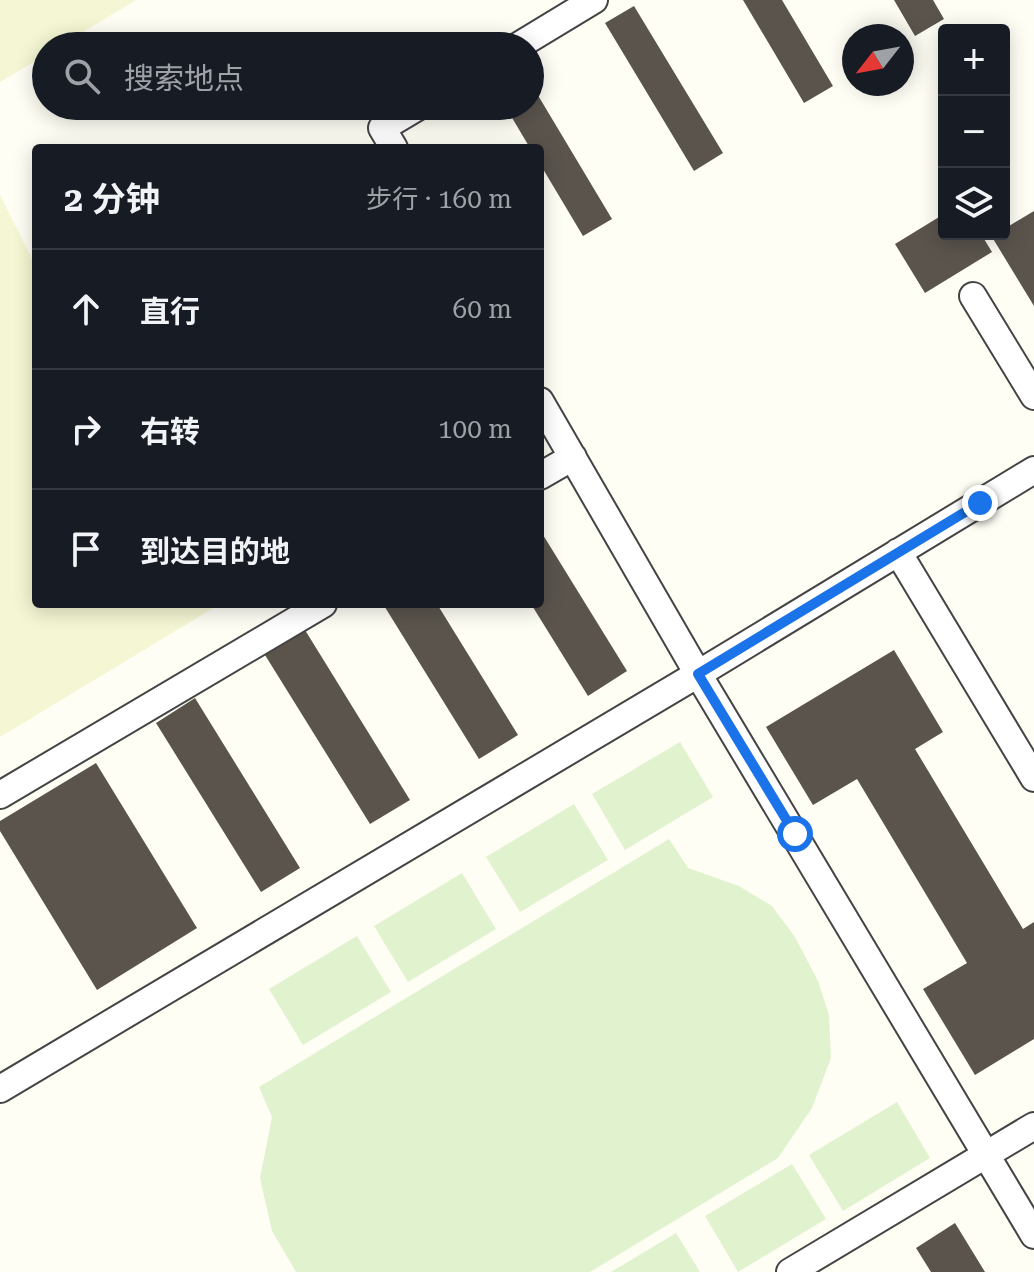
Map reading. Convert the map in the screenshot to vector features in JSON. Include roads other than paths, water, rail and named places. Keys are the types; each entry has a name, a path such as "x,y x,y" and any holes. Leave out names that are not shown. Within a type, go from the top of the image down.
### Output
{"street":[{"path":"541,32 594,0"},
{"path":"392,144 382,128 395,120"},
{"path":"973,296 1034,396"},
{"path":"544,408 698,674 1034,1235"},
{"path":"544,474 573,457"},
{"path":"0,1089 698,674 1034,470"},
{"path":"898,552 1034,778"},
{"path":"0,795 316,608"},
{"path":"790,1272 1034,1126"}]}
